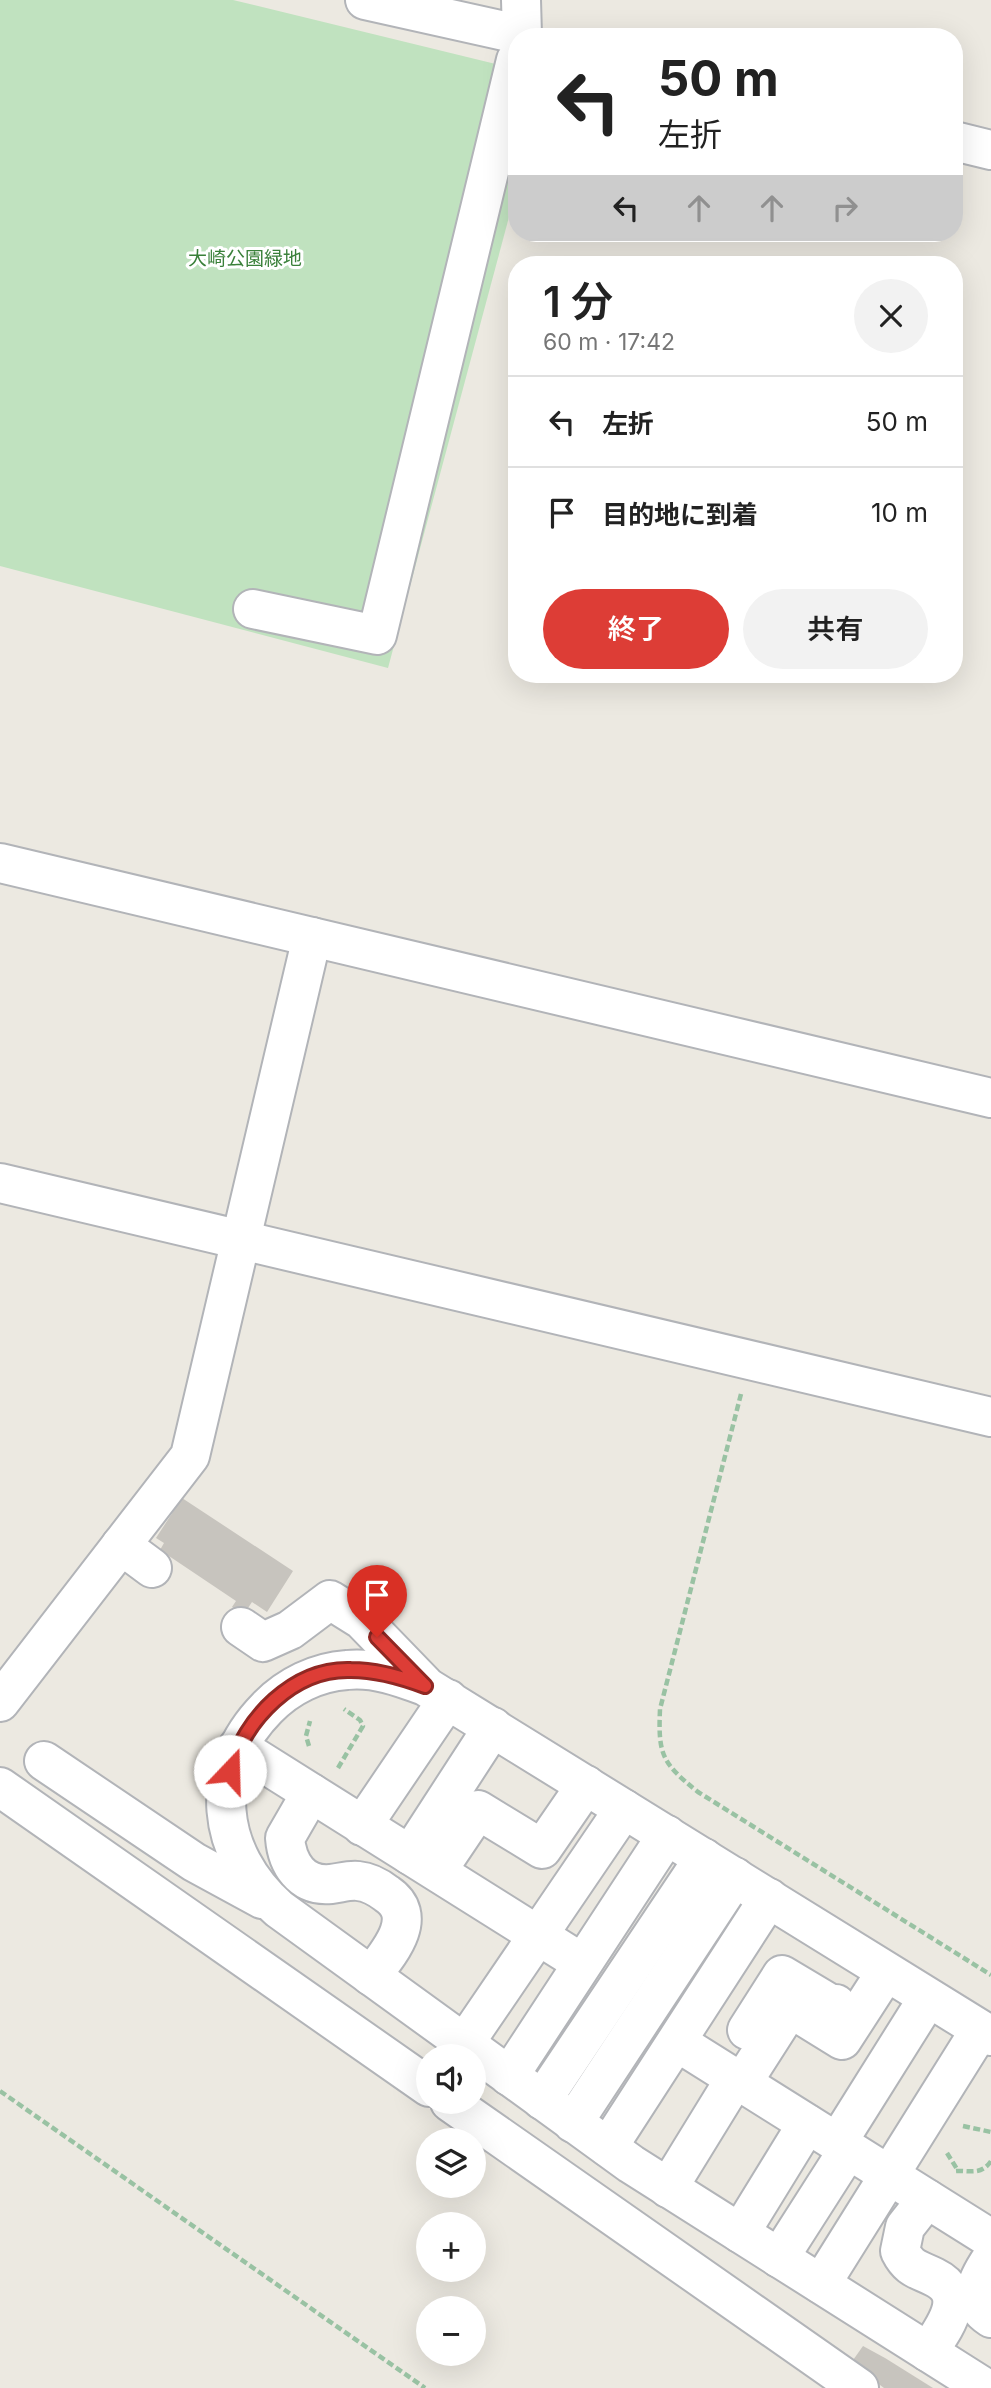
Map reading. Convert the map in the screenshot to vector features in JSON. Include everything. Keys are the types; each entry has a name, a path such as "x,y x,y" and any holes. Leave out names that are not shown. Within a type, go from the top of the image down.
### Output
{"street":[{"path":"365,0 508,31"},
{"path":"253,609 377,635 508,92"},
{"path":"963,143 991,150"},
{"path":"0,863 991,1098"},
{"path":"0,1702 190,1456 312,937"},
{"path":"0,1183 991,1417"},
{"path":"121,1545 152,1568"},
{"path":"242,1627 263,1642 290,1630 330,1600 362,1620 437,1692"},
{"path":"624,1809 464,2044 279,1909 258,1890 240,1863 228,1826 226,1787 238,1747 250,1726 284,1690 316,1677 348,1670 394,1674 437,1692 986,2033 889,2176 821,2284"},
{"path":"423,1863 419,1767 437,1692"},
{"path":"362,1826 419,1767 493,1727"},
{"path":"238,1747 323,1780 362,1826 582,1963"},
{"path":"44,1761 194,1862 279,1909"},
{"path":"323,1780 285,1838 291,1865 301,1876 315,1883 329,1885 355,1880 378,1887 392,1897 400,1909 400,1934 372,1976"},
{"path":"423,1863 478,1810 542,1849 586,1785"},
{"path":"0,1787 416,2078"},
{"path":"509,2076 667,1835"},
{"path":"542,2100 720,1868"},
{"path":"573,2123 720,1868"},
{"path":"608,2147 769,1898"},
{"path":"668,2188 733,2077 782,1975 834,2006 876,1965"},
{"path":"740,2233 782,2183 831,2139 928,1998"},
{"path":"677,2042 989,2239 974,2289 980,2310 991,2319"},
{"path":"486,2060 668,2188 985,2388"},
{"path":"467,2114 859,2388"},
{"path":"779,2258 782,2183"},
{"path":"927,2199 905,2227 900,2251 914,2270 934,2277 946,2286 954,2297 953,2310 928,2352"}],"path":[{"path":"750,1360 660,1709 659,1742 671,1771 698,1792 991,1975"},
{"path":"323,1780 363,1726 360,1720 345,1709 335,1707"},
{"path":"311,1750 306,1741 307,1731 316,1713"},
{"path":"0,2091 425,2388"},
{"path":"977,2123 991,2137"},
{"path":"955,2130 970,2126 991,2132"},
{"path":"947,2144 947,2154 957,2169"}],"green space":[{"name":"大崎公園緑地","path":"0,0 233,0 508,67 508,221 388,668 0,566"}],"building":[{"path":"182,1498 293,1571 267,1612 252,1602 248,1608 263,1618 259,1624 232,1607 236,1601 160,1550 164,1543 156,1538"},
{"path":"863,2346 933,2388 884,2388 851,2363"}],"route":[{"path":"230,1771 234,1756 250,1726 284,1690 316,1677 348,1670 394,1674 425,1686 377,1637"}]}
